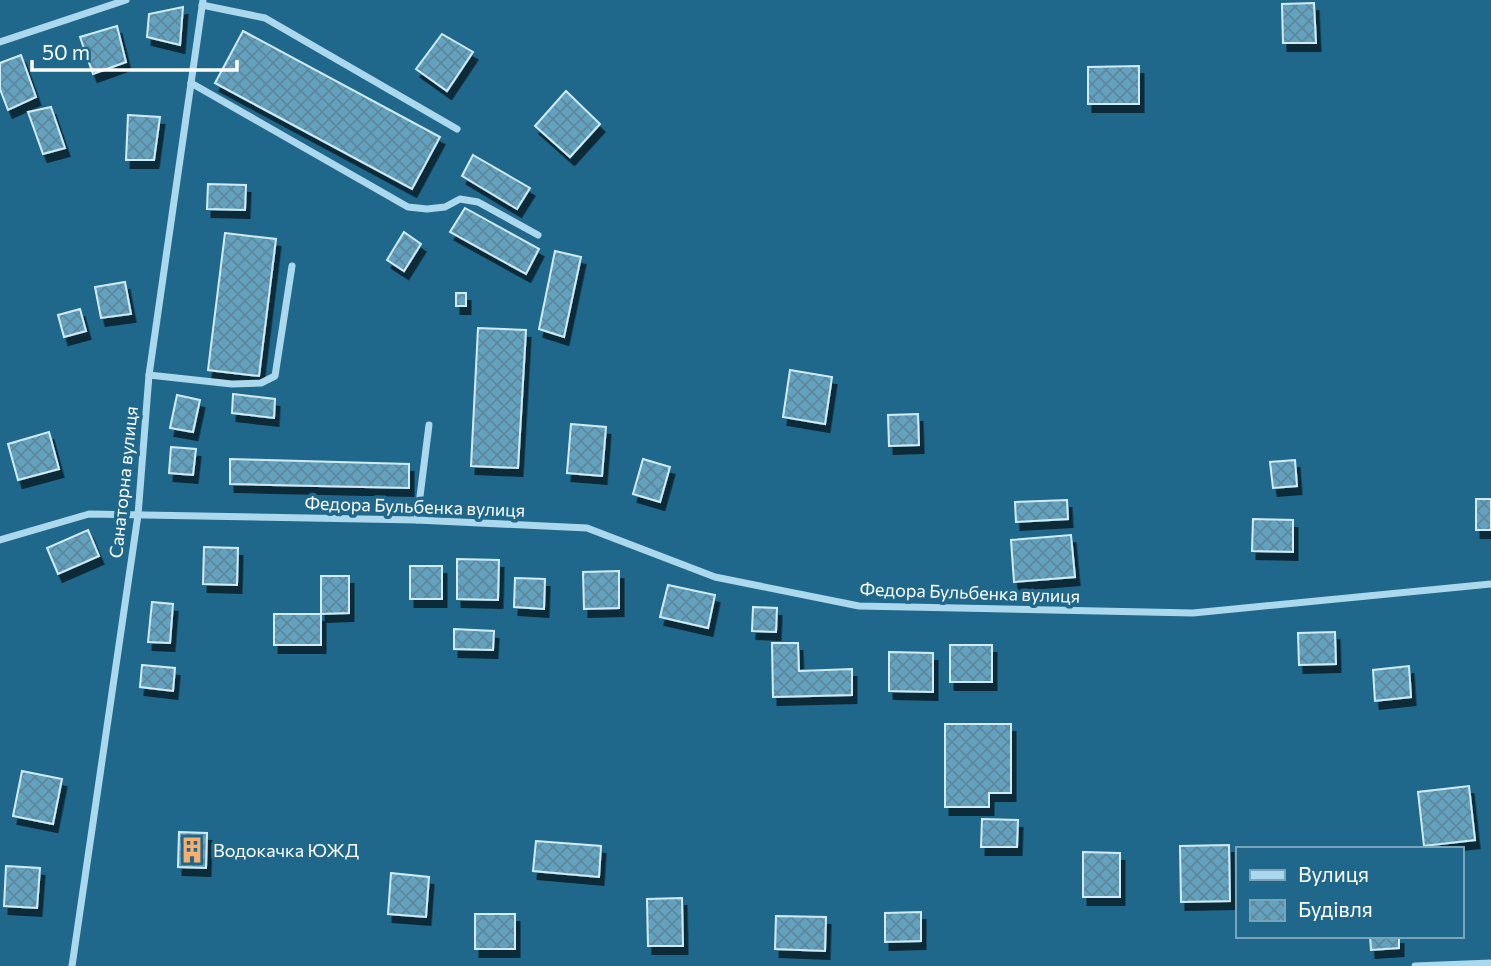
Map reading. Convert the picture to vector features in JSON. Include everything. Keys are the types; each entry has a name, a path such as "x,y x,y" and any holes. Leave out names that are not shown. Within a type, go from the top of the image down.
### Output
{"street":[{"path":"0,42 126,0"},
{"path":"202,2 265,18 457,129"},
{"name":"Санаторна вулиця","path":"72,966 138,515 149,375 202,2"},
{"path":"191,83 408,207 445,207 460,199 478,202 538,235"},
{"path":"149,375 232,384 261,383 275,376 292,266"},
{"path":"417,520 429,425"},
{"name":"Федора Бульбенка вулиця","path":"0,540 89,514 417,520 587,528 715,576 859,606 1193,613 1491,584"},
{"path":"1415,966 1491,963"}],"building":[{"path":"1314,3 1316,43 1283,43 1282,4"},
{"path":"183,7 180,45 147,37 149,14"},
{"path":"117,26 126,62 93,74 80,37"},
{"path":"243,31 440,137 412,189 215,83"},
{"path":"442,34 473,52 447,91 416,69"},
{"path":"21,55 36,97 8,110 0,89 0,63"},
{"path":"1139,66 1139,104 1088,104 1088,67"},
{"path":"566,91 600,124 570,157 535,126"},
{"path":"51,107 65,148 43,154 28,112"},
{"path":"128,115 160,117 154,160 126,160"},
{"path":"473,155 530,188 517,209 462,176"},
{"path":"208,184 246,185 245,210 207,209"},
{"path":"465,208 539,249 526,274 450,232"},
{"path":"404,232 421,244 404,271 387,260"},
{"path":"225,233 276,239 259,376 208,370"},
{"path":"555,251 581,257 564,337 539,329"},
{"path":"125,282 131,314 101,318 95,287"},
{"path":"456,293 466,293 466,306 456,306"},
{"path":"80,309 86,331 64,337 58,315"},
{"path":"478,328 526,330 518,468 471,466"},
{"path":"790,370 832,377 825,424 783,417"},
{"path":"233,394 275,399 274,418 232,413"},
{"path":"177,395 200,400 193,432 170,428"},
{"path":"918,414 919,445 889,446 888,415"},
{"path":"571,424 606,427 602,476 567,473"},
{"path":"49,432 59,469 18,480 8,444"},
{"path":"171,447 196,449 193,475 169,473"},
{"path":"230,459 409,464 409,488 230,484"},
{"path":"643,459 670,467 660,502 633,494"},
{"path":"1295,460 1297,486 1273,488 1270,462"},
{"path":"1476,499 1491,499 1491,530 1476,530"},
{"path":"1067,500 1068,519 1016,522 1015,502"},
{"path":"1253,519 1293,520 1293,552 1252,551"},
{"path":"88,530 99,556 58,574 47,548"},
{"path":"1071,535 1075,577 1014,582 1011,540"},
{"path":"204,547 238,548 237,585 203,584"},
{"path":"457,559 499,560 498,600 457,599"},
{"path":"410,566 442,566 442,599 410,599"},
{"path":"619,571 619,608 584,609 583,572"},
{"path":"321,576 349,576 349,613 321,614"},
{"path":"515,578 545,579 544,609 514,607"},
{"path":"668,585 715,595 708,628 660,617"},
{"path":"152,602 173,604 170,643 148,642"},
{"path":"753,607 777,608 776,632 752,631"},
{"path":"274,614 321,614 321,645 274,645"},
{"path":"454,629 494,631 493,650 454,649"},
{"path":"1335,632 1336,664 1299,665 1298,633"},
{"path":"772,643 798,643 799,671 852,669 852,695 773,697"},
{"path":"950,645 992,645 992,682 950,682"},
{"path":"889,652 933,653 933,692 889,691"},
{"path":"142,665 175,668 173,691 140,687"},
{"path":"1409,666 1411,697 1375,701 1373,670"},
{"path":"945,724 1011,724 1011,793 989,793 989,807 945,807"},
{"path":"22,771 62,779 53,824 13,816"},
{"path":"1469,786 1475,840 1424,846 1418,792"},
{"path":"982,819 1018,820 1017,847 981,847"},
{"name":"Водокачка ЮЖД","path":"179,832 207,833 206,868 178,867"},
{"path":"536,841 601,846 599,877 533,871"},
{"path":"1229,845 1230,901 1181,902 1180,846"},
{"path":"1083,852 1120,853 1120,897 1083,897"},
{"path":"6,866 40,868 37,908 4,906"},
{"path":"391,873 429,877 426,917 388,914"},
{"path":"682,898 683,946 648,946 647,899"},
{"path":"921,912 921,941 885,942 885,913"},
{"path":"475,914 515,914 515,949 475,949"},
{"path":"776,916 826,917 825,951 775,949"},
{"path":"1370,938 1399,938 1399,948 1371,950"}],"place":[{"name":"Водокачка ЮЖД","path":"192,850"}]}
